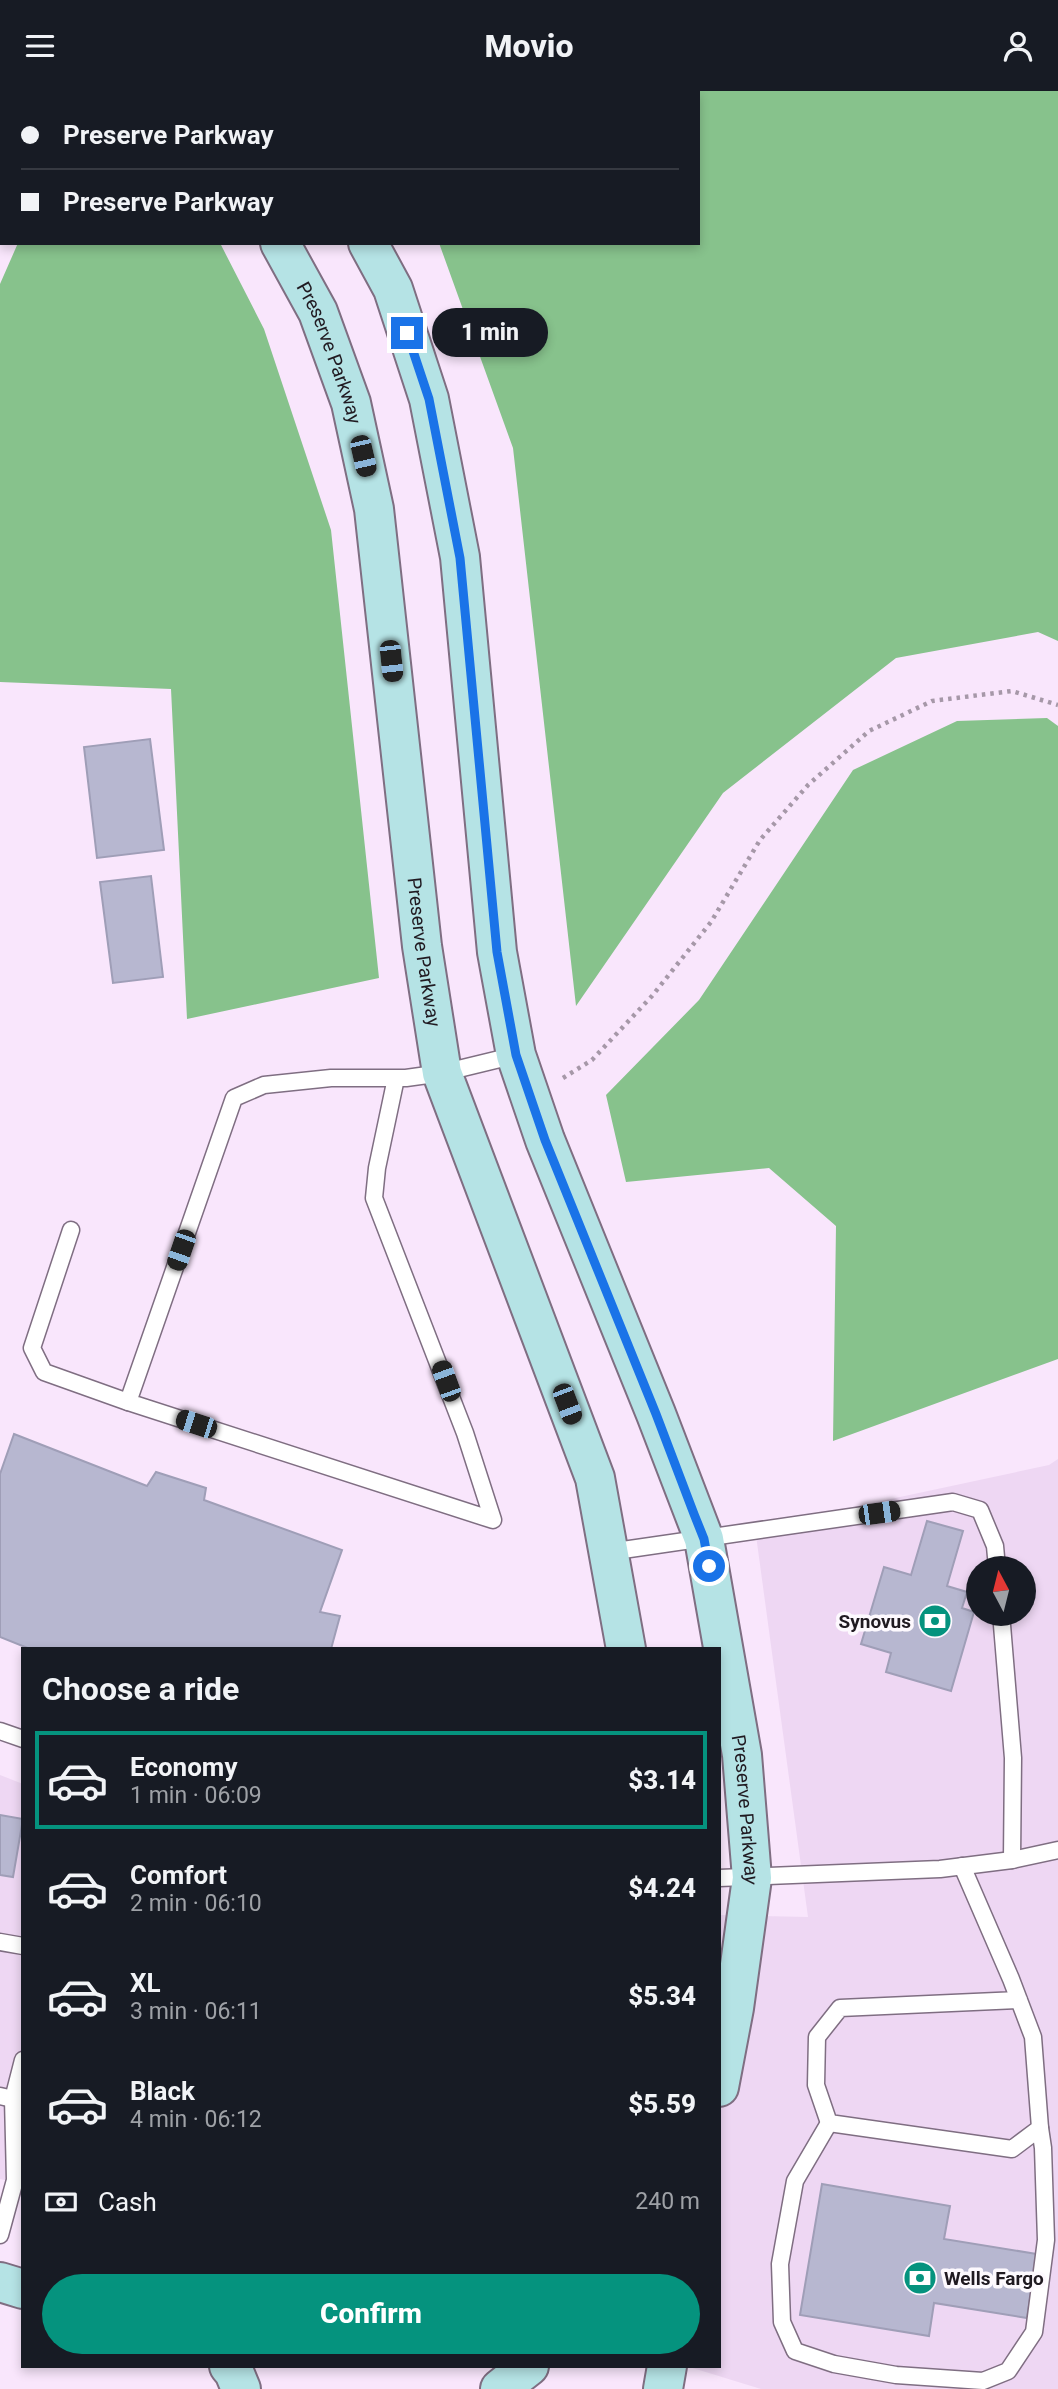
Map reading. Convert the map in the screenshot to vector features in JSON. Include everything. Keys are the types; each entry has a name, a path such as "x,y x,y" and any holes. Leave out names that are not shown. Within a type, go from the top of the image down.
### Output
{"street":[{"name":"Preserve Parkway","path":"281,245 318,312 351,403 374,509 422,946 442,1073 595,1478 626,1647"},
{"name":"Preserve Parkway","path":"369,245 393,289 429,399 460,558 497,952 516,1055 530,1098 704,1539 742,1755 736,1878 734,2008 721,2076"},
{"path":"0,2282 21,2288"},
{"path":"231,2368 241,2389"},
{"path":"499,2389 526,2368"},
{"path":"536,2389 539,2368"},
{"path":"663,2389 667,2368"}],"lane":[{"path":"128,1402 234,1098 264,1084 331,1078 396,1078 442,1073 516,1055"},
{"path":"71,1230 32,1348 44,1372 128,1402 492,1520 446,1381 374,1198 377,1168 396,1078"},
{"path":"609,1552 953,1502 980,1510 995,1546 996,1556"},
{"path":"1002,1626 1013,1758 1012,1860"},
{"path":"0,1731 21,1738"},
{"path":"736,1878 830,1871 940,1869 1012,1860 1058,1850"},
{"path":"962,1866 1018,2000 1033,2037 1043,2148 1046,2241 1034,2332 1008,2371 983,2381 896,2375 834,2364 794,2351 782,2322 780,2264 795,2181 829,2123 817,2085 817,2037 840,2008 1018,2000"},
{"path":"0,1942 21,1946"},
{"path":"0,2235 15,2179 18,2143 7,2098 21,2065"},
{"path":"829,2123 1012,2149 1040,2128"}],"path":[{"path":"530,1098 592,1060 652,996 711,922 760,840 808,785 869,731 932,701 1012,691 1058,705"}],"shaded area":[{"path":"1058,1459 1058,2389 761,2389 693,2368 721,2368 721,1915 808,1917 755,1528 1049,1465"},
{"path":"0,1775 21,1783 21,2184 0,2179"}],"green space":[{"path":"700,91 1058,91 1058,641 1038,632 896,658 723,793 576,1006 513,448 440,245 700,245"},
{"path":"17,245 221,245 264,329 331,530 379,978 187,1019 171,689 0,682 0,284"},
{"path":"1047,718 1058,726 1058,1359 833,1441 836,1226 769,1168 626,1182 606,1095 699,1000 853,770 957,721"}],"building":[{"path":"150,739 164,850 97,858 84,747"},
{"path":"151,876 163,977 113,983 100,882"},
{"path":"14,1434 147,1486 156,1472 206,1488 204,1500 342,1550 320,1612 340,1616 332,1647 25,1647 0,1637 0,1474"},
{"path":"927,1521 963,1531 947,1586 966,1592 962,1608 966,1609 966,1626 970,1626 951,1691 886,1672 891,1653 861,1644 884,1567 911,1575"},
{"path":"0,1815 21,1819 13,1877 0,1875"},
{"name":"Wells Fargo","path":"822,2184 950,2206 944,2239 1037,2254 1027,2318 934,2303 929,2336 800,2315"}],"place":[{"name":"Synovus","path":"935,1621"},
{"name":"Wells Fargo","path":"920,2278"}],"route":[{"path":"407,333 429,399 460,558 497,952 516,1055 545,1140 704,1539 709,1566"}]}
